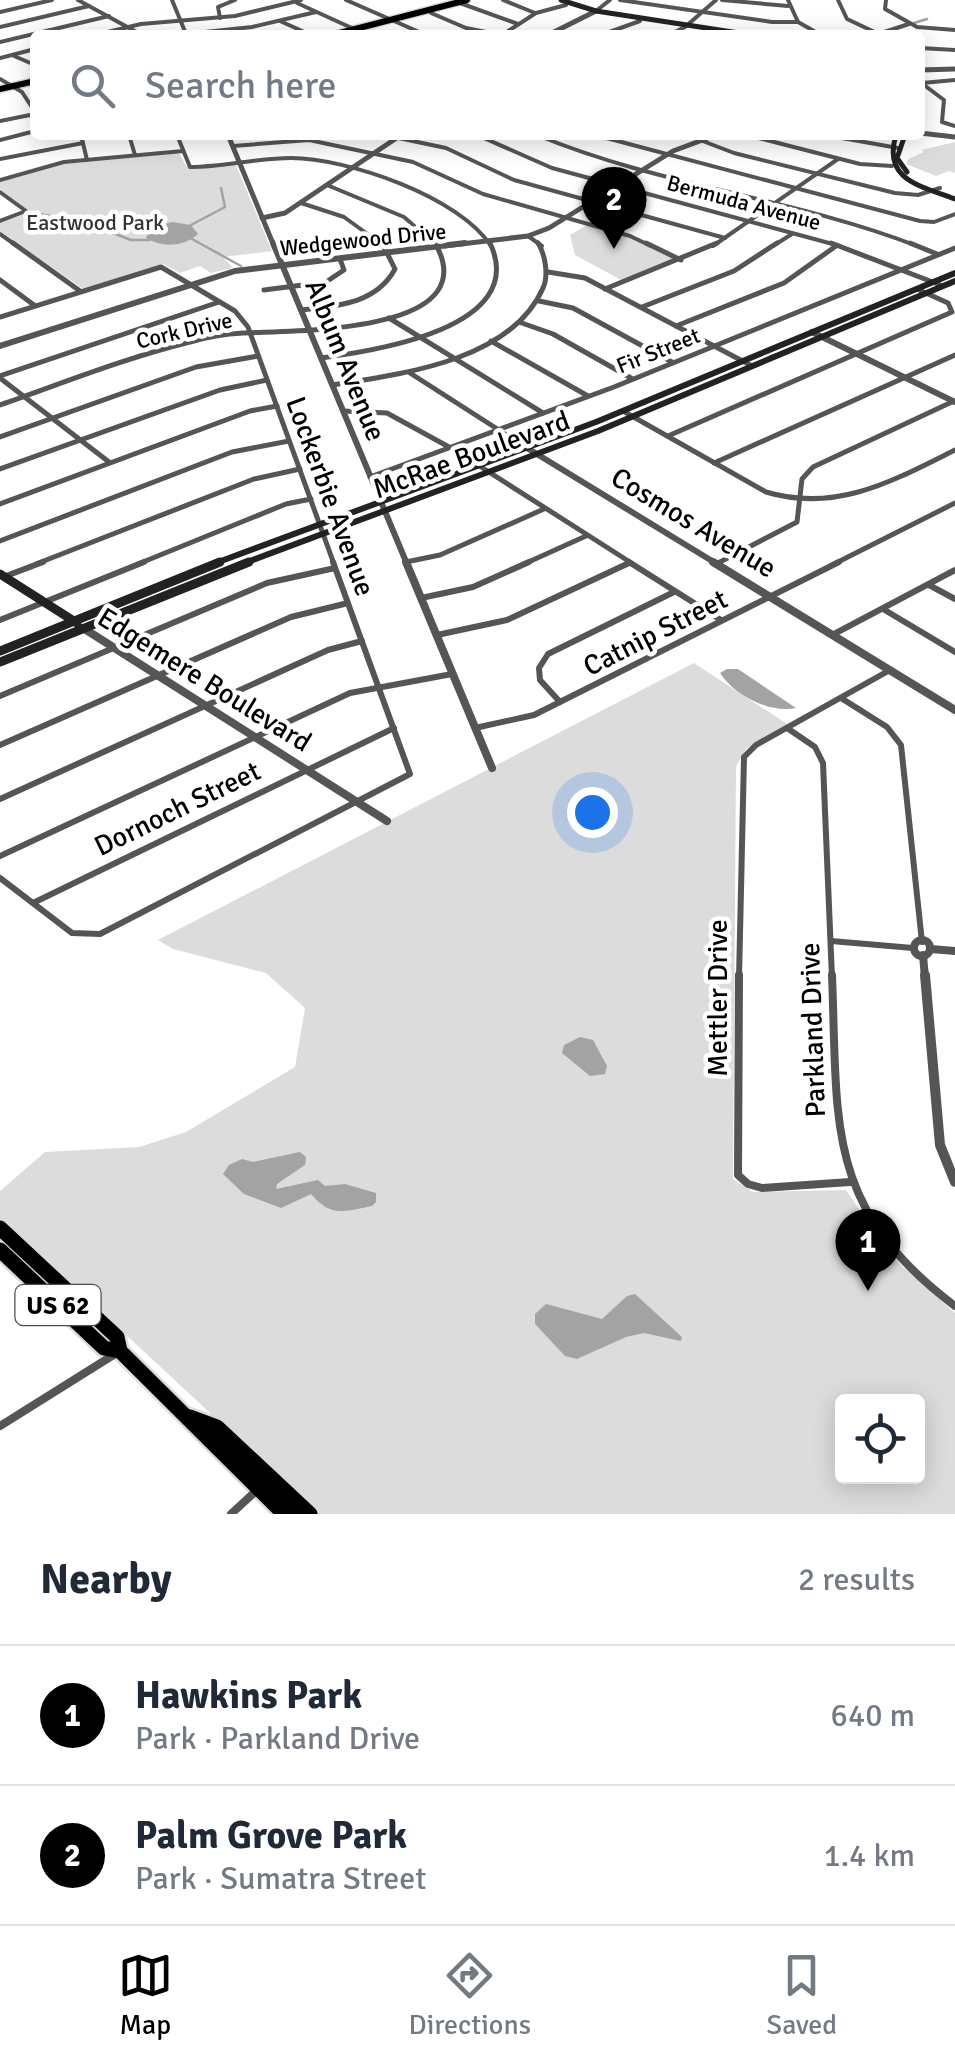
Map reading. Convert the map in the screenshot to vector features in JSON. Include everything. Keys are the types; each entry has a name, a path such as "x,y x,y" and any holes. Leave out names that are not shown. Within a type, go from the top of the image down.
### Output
{"highway":[{"name":"US 62","path":"0,1228 5,1250 104,1348 120,1351 194,1419 205,1438 261,1486 284,1514"},
{"name":"US 62","path":"194,1419 216,1427 310,1514"},
{"path":"261,1486 298,1514"}],"main road":[{"path":"358,30 480,0"},
{"path":"552,0 594,12 686,26"},
{"path":"393,21 462,2"},
{"path":"594,12 709,30"},
{"path":"0,85 30,80"},
{"path":"894,140 890,147 892,166 955,196"},
{"path":"903,140 897,158 903,168 938,190"},
{"name":"McRae Boulevard","path":"0,651 382,506 954,277"},
{"name":"McRae Boulevard","path":"382,506 487,472 633,416 944,286 954,277"},
{"path":"434,482 442,488"},
{"name":"McRae Boulevard","path":"0,662 322,529"},
{"name":"Edgemere Boulevard","path":"2,577 83,628"}],"street":[{"path":"0,12 52,0"},
{"path":"78,0 135,30"},
{"path":"172,0 184,30"},
{"path":"220,18 218,8 235,0"},
{"path":"114,30 220,18 301,0"},
{"path":"346,0 414,30"},
{"path":"502,0 536,13"},
{"path":"558,30 610,0"},
{"path":"620,0 772,22 798,22 812,30"},
{"path":"678,30 719,0 788,3 798,22"},
{"path":"838,0 837,7 846,18 869,30"},
{"path":"886,0 887,12 910,24 934,32 955,30"},
{"path":"294,2 358,30"},
{"path":"462,2 519,24"},
{"path":"510,30 536,13 563,3"},
{"path":"0,30 89,6"},
{"path":"215,30 316,12"},
{"path":"431,13 480,30"},
{"path":"49,30 109,16"},
{"path":"614,30 640,20"},
{"path":"280,21 301,30"},
{"path":"893,30 910,24"},
{"path":"0,30 11,39"},
{"path":"0,42 30,35"},
{"path":"925,48 952,50 953,58"},
{"path":"0,58 30,50"},
{"path":"12,55 30,64"},
{"path":"925,70 955,69"},
{"path":"925,83 955,80"},
{"path":"11,85 24,93 30,104"},
{"path":"925,86 944,100 942,122 955,126"},
{"path":"0,121 30,114"},
{"path":"0,140 30,133"},
{"path":"925,135 955,138"},
{"path":"82,140 88,160"},
{"path":"130,140 135,155"},
{"path":"179,140 190,166 296,158 395,181 466,218 488,242 497,270 489,294 454,323 420,338 321,358"},
{"name":"Album Avenue","path":"230,140 492,768"},
{"path":"233,146 308,140 418,163 478,192 630,236 682,260"},
{"path":"262,218 282,214 393,140"},
{"path":"414,140 451,150 514,180 725,238"},
{"name":"Bermuda Avenue","path":"488,140 540,164 837,246 944,286"},
{"path":"549,140 579,154 894,238 938,255"},
{"path":"611,140 924,222 955,214"},
{"path":"699,140 898,194 938,190"},
{"name":"Wedgewood Drive","path":"0,346 236,270 528,236 699,140"},
{"path":"766,140 838,159 892,166"},
{"path":"852,140 899,148"},
{"path":"0,159 83,143"},
{"path":"0,180 88,160 183,150"},
{"path":"605,289 682,260 725,238 838,159"},
{"path":"326,185 361,195 421,228 439,248"},
{"path":"0,192 26,210 0,221"},
{"path":"301,202 328,210 381,241 390,253 394,272 378,290 346,303 301,310"},
{"path":"640,307 734,271 792,233"},
{"path":"0,234 82,291"},
{"path":"332,386 410,372 454,358 491,341 519,322 539,300 548,272 542,246 528,236"},
{"path":"676,326 784,283 837,246"},
{"name":"Cork Drive","path":"0,406 180,344 250,332 310,333 389,318 437,290 446,268 439,248"},
{"name":"Fir Street","path":"370,477 589,396 955,248"},
{"path":"264,290 335,278 344,270 340,259"},
{"name":"Lockerbie Avenue","path":"82,291 163,268 240,315 250,332 410,774 360,803"},
{"path":"548,272 580,276 752,366"},
{"path":"0,280 35,306"},
{"path":"668,436 952,312 948,303 916,289"},
{"path":"0,317 82,291"},
{"path":"539,300 573,308 673,362"},
{"path":"0,377 220,302"},
{"path":"389,318 544,413"},
{"path":"519,322 553,334 632,379"},
{"path":"812,332 954,401"},
{"path":"491,341 589,396"},
{"path":"714,463 955,354"},
{"path":"0,436 196,367 258,356"},
{"name":"Cosmos Avenue","path":"410,372 955,710"},
{"path":"0,377 110,463"},
{"path":"0,469 227,388 267,380"},
{"path":"718,564 793,526 801,516 802,478 813,467 954,401"},
{"path":"0,504 244,413 277,406"},
{"path":"343,411 370,409 395,413 450,448"},
{"path":"623,411 771,494 801,499 861,494 955,450"},
{"path":"0,540 232,452 290,441"},
{"path":"478,466 722,621"},
{"path":"2,577 254,479 300,469"},
{"path":"0,620 286,504 310,499"},
{"name":"Catnip Street","path":"475,728 524,719 560,703 955,503"},
{"path":"406,562 440,555 545,508"},
{"path":"421,598 468,588 587,535"},
{"path":"436,635 507,620 630,562"},
{"path":"0,696 268,582 336,568"},
{"path":"834,634 955,570"},
{"path":"928,584 955,600"},
{"path":"560,703 543,688 537,676 538,666 548,654 675,591"},
{"path":"0,746 292,618 348,603"},
{"path":"882,609 955,652"},
{"name":"Edgemere Boulevard","path":"83,628 386,821"},
{"path":"0,798 328,650 362,641"},
{"path":"787,728 891,669"},
{"path":"0,856 342,696 452,674"},
{"path":"842,698 892,730 901,745 917,945"},
{"name":"Dornoch Street","path":"33,903 394,728"},
{"name":"Parkland Drive","path":"787,728 815,747 823,763 840,1137 850,1182 895,1254 955,1306"},
{"name":"Mettler Drive","path":"787,728 751,749 741,768 738,1172 748,1184 762,1188 809,1188 850,1182"},
{"path":"0,878 72,933 87,936 106,932 360,803"},
{"path":"831,941 917,945 927,952 955,951"},
{"path":"927,952 940,1145 955,1182"},
{"path":"0,1426 120,1351"},
{"path":"232,1514 261,1486"}],"green space":[{"path":"955,142 955,173 936,176 906,164 908,159 924,152 921,150"},
{"name":"Eastwood Park","path":"179,153 186,166 236,165 272,251 223,257 233,268 211,273 200,266 180,273 163,264 83,289 0,231 0,223 30,212 0,189 0,182 65,164"},
{"path":"587,225 636,240 674,259 623,281 575,255 570,235"},
{"path":"694,663 787,724 746,749 736,766 733,1179 753,1192 846,1190 889,1254 955,1313 955,1514 319,1514 0,1218 0,1191 45,1152 139,1147 186,1132 295,1067 305,1008 266,973 173,949 158,940"}],"shaded area":[{"path":"172,222 191,225 198,234 173,245 146,238 150,228"},
{"path":"738,669 796,708 775,708 743,695 720,673"},
{"path":"580,1037 593,1040 607,1066 605,1074 590,1076 562,1053 564,1045"},
{"path":"300,1152 306,1157 305,1165 277,1184 276,1189 318,1180 325,1186 345,1184 376,1193 376,1202 337,1211 311,1194 281,1208 244,1194 223,1174 229,1165 242,1159 253,1162"},
{"path":"635,1294 682,1337 681,1341 644,1333 577,1359 565,1356 535,1324 535,1314 546,1304 602,1319 627,1296"}],"waterway":[{"path":"914,23 927,19"},
{"path":"191,225 225,207 221,188"},
{"path":"30,212 87,223 131,240 149,240"},
{"path":"192,239 241,266"}],"place":[{"name":"Palm Grove Park","path":"614,249"},
{"name":"Hawkins Park","path":"868,1291"}]}
